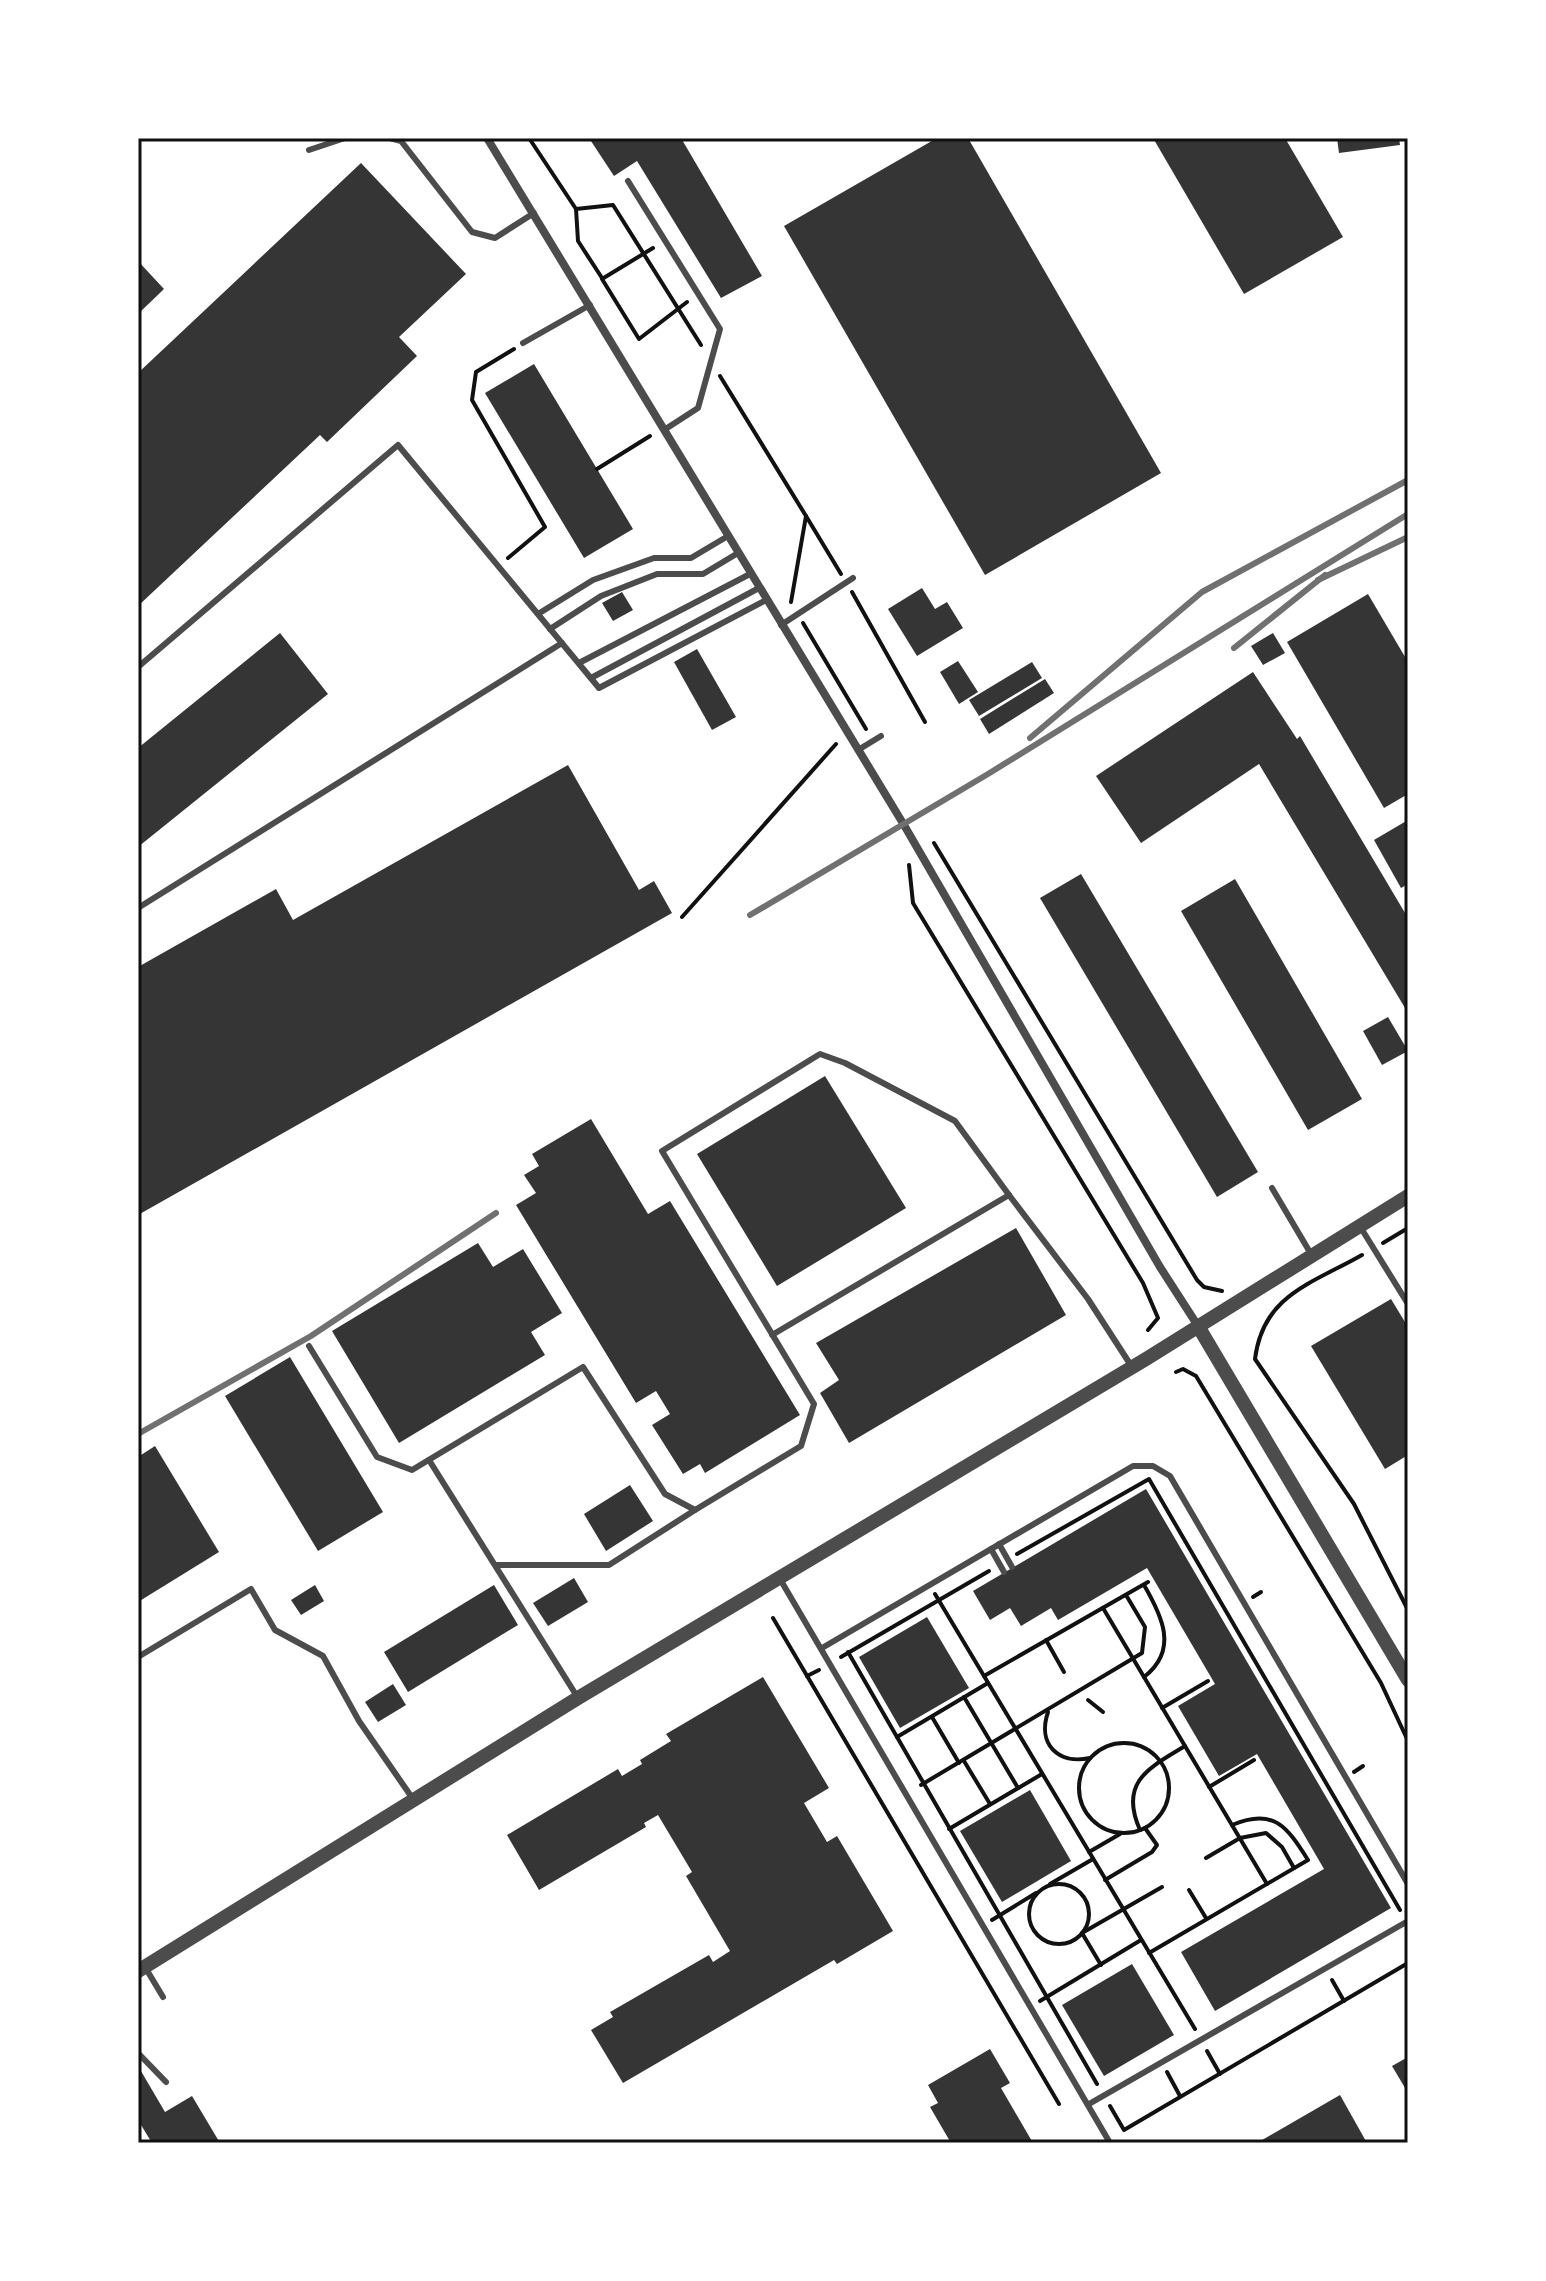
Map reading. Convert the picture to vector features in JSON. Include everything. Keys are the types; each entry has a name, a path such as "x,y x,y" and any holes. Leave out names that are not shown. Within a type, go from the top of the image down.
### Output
{"street":[{"path":"487,138 858,750 1408,1680"},
{"path":"142,1969 578,1698 1132,1367 1408,1196"}],"lane":[{"path":"309,150 345,138"},
{"path":"390,138 400,139 472,232 495,238 534,213"},
{"path":"628,181 720,329 698,408 664,430"},
{"path":"523,343 590,305"},
{"path":"138,667 398,445 599,688 766,600"},
{"path":"538,614 593,580 654,558 691,558 728,536"},
{"path":"550,629 615,590 657,574 703,574 738,553"},
{"path":"579,663 750,574"},
{"path":"781,625 850,580"},
{"path":"591,678 759,588"},
{"path":"707,630 712,640"},
{"path":"138,908 562,643"},
{"path":"858,750 881,736"},
{"path":"496,1565 609,1565 801,1446 814,1404 662,1151 820,1054 845,1063 955,1121 1088,1299 1132,1367"},
{"path":"1272,1188 1311,1254"},
{"path":"772,1335 1009,1195"},
{"path":"1359,1225 1408,1304"},
{"path":"309,1346 377,1457 412,1470 583,1367 665,1494 695,1510"},
{"path":"429,1460 578,1698"},
{"path":"822,1648 1133,1466 1153,1466 1170,1476 1408,1884"},
{"path":"999,1544 1012,1567"},
{"path":"991,1549 1004,1572"},
{"path":"780,1579 1110,2143"},
{"path":"138,1657 251,1589 275,1630 323,1656 359,1721 413,1799"},
{"path":"1089,2104 1407,1921"},
{"path":"142,1969 163,1997"},
{"path":"138,2053 166,2082"}],"path":[{"path":"529,138 576,209 578,241 639,339 698,293"},
{"path":"576,209 613,205 806,516 850,580 925,722"},
{"path":"602,279 666,240"},
{"path":"498,566 545,527 472,400 476,372 523,343"},
{"path":"597,469 650,436 643,423"},
{"path":"806,516 791,602 873,741"},
{"path":"682,917 836,744 844,756"},
{"path":"926,830 1197,1280 1216,1291 1229,1286"},
{"path":"903,854 909,864 913,903 1143,1283 1158,1318 1148,1330"},
{"path":"1408,1228 1273,1309 1258,1332 1255,1359 1354,1504 1408,1610"},
{"path":"1176,1372 1183,1369 1196,1376 1381,1683 1408,1741"},
{"path":"1008,1559 1149,1479 1407,1921"},
{"path":"807,1676 940,1602 1000,1564"},
{"path":"984,1676 1146,1583 1161,1613 1166,1633 1160,1661 1144,1677"},
{"path":"930,1585 1220,2074"},
{"path":"883,1806 1134,1660 1142,1653 1146,1634 1126,1595"},
{"path":"1103,1608 1267,1884"},
{"path":"773,1618 1059,2104"},
{"path":"840,1638 1124,2130 1408,1963"},
{"path":"1046,1640 1064,1672"},
{"path":"1162,1708 1208,1681"},
{"path":"897,1737 988,1683"},
{"path":"964,1697 1018,1788"},
{"path":"1088,1700 1103,1712"},
{"path":"1049,1710 1044,1733 1054,1753 1074,1762 1090,1758 1110,1745 1122,1743 1146,1749 1160,1761 1167,1777 1167,1801 1162,1812 1142,1829 1122,1833 1089,1852"},
{"path":"932,1717 990,1804"},
{"path":"1105,1880 1152,1852 1157,1845 1142,1829 1134,1812 1135,1789 1148,1768 1185,1746"},
{"path":"1090,1758 1080,1779 1081,1801 1092,1820 1122,1833"},
{"path":"1209,1787 1254,1760"},
{"path":"949,1829 1042,1774"},
{"path":"1149,1953 1308,1860 1292,1834 1277,1821 1255,1817 1232,1825"},
{"path":"1206,1858 1240,1838 1266,1833 1282,1847 1294,1868"},
{"path":"984,1925 1093,1859"},
{"path":"1082,1933 1089,1915 1084,1897 1061,1884 1044,1888 1031,1901 1032,1929 1038,1937 1056,1945 1066,1944 1162,1887"},
{"path":"1189,1890 1207,1919"},
{"path":"1082,1933 1101,1965"},
{"path":"1031,2006 1141,1940"},
{"path":"1161,2063 1181,2097"}],"building":[{"path":"589,138 681,138 762,276 721,298 637,161 614,176"},
{"path":"937,138 968,138 1161,473 985,575 784,226"},
{"path":"1153,138 1285,138 1343,237 1244,294"},
{"path":"1337,138 1399,138 1400,145 1339,153"},
{"path":"361,163 466,274 399,337 417,356 327,442 320,435 138,606 138,373"},
{"path":"138,261 164,289 138,314"},
{"path":"534,364 633,529 584,558 485,393"},
{"path":"922,588 935,609 947,602 963,628 917,656 888,609"},
{"path":"622,592 633,610 613,621 602,603"},
{"path":"1368,594 1408,662 1408,794 1384,808 1287,642"},
{"path":"280,633 328,694 138,847 138,748"},
{"path":"1273,633 1285,653 1263,665 1251,646"},
{"path":"697,649 736,717 712,730 674,662"},
{"path":"958,661 978,692 959,704 940,672"},
{"path":"1032,662 1042,678 979,716 969,700"},
{"path":"1253,672 1297,739 1300,736 1408,918 1408,1013 1259,764 1141,843 1096,776"},
{"path":"1045,679 1054,693 989,734 980,719"},
{"path":"568,765 639,890 654,881 672,913 138,1215 138,967 276,889 293,920"},
{"path":"1408,820 1408,884 1401,888 1374,840"},
{"path":"1081,874 1258,1172 1217,1197 1040,898"},
{"path":"1235,879 1362,1099 1308,1130 1181,911"},
{"path":"1388,1017 1408,1051 1382,1065 1363,1031"},
{"path":"825,1076 906,1208 777,1286 697,1154"},
{"path":"591,1119 648,1214 670,1201 800,1415 705,1473 700,1464 683,1474 652,1425 670,1414 656,1391 636,1403 516,1205 536,1193 524,1175 539,1166 532,1154"},
{"path":"1016,1228 1066,1315 849,1443 820,1393 839,1380 816,1343"},
{"path":"478,1243 493,1267 523,1249 562,1313 531,1332 545,1355 399,1443 332,1331"},
{"path":"1391,1299 1408,1327 1408,1455 1385,1469 1311,1346"},
{"path":"290,1357 383,1512 318,1551 225,1396"},
{"path":"155,1446 219,1552 138,1602 138,1457"},
{"path":"630,1485 653,1521 606,1551 584,1514"},
{"path":"1146,1489 1391,1908 1215,2011 1181,1952 1324,1869 1257,1754 1219,1776 1178,1706 1215,1684 1147,1568 1058,1620 1051,1608 1021,1626 1010,1608 990,1620 973,1591"},
{"path":"574,1578 588,1602 548,1626 533,1603"},
{"path":"315,1585 324,1601 301,1615 291,1600"},
{"path":"494,1585 518,1625 408,1692 384,1652"},
{"path":"927,1617 969,1688 900,1728 859,1657"},
{"path":"763,1677 829,1788 804,1803 827,1842 837,1836 893,1931 837,1964 834,1960 623,2083 591,2030 613,2017 610,2012 709,1955 713,1962 730,1951 686,1876 692,1872 658,1815 644,1823 646,1827 539,1890 507,1835 618,1769 622,1776 642,1764 640,1760 671,1741 666,1734"},
{"path":"393,1684 406,1705 378,1722 365,1702"},
{"path":"1030,1790 1071,1861 1002,1902 960,1831"},
{"path":"1132,1964 1174,2035 1104,2076 1062,2005"},
{"path":"990,2049 1010,2083 1001,2088 1033,2143 951,2143 930,2107 938,2103 928,2085"},
{"path":"1408,2057 1408,2093 1392,2066"},
{"path":"138,2066 165,2112 192,2096 220,2143 152,2143 138,2120"},
{"path":"1340,2095 1367,2143 1257,2143"}],"railway":[{"path":"1030,738 1202,592 1408,480"},
{"path":"750,915 988,774 1408,514"},
{"path":"1318,580 1408,537"},
{"path":"1234,648 1325,575"},
{"path":"138,1434 311,1336 496,1213"}]}
